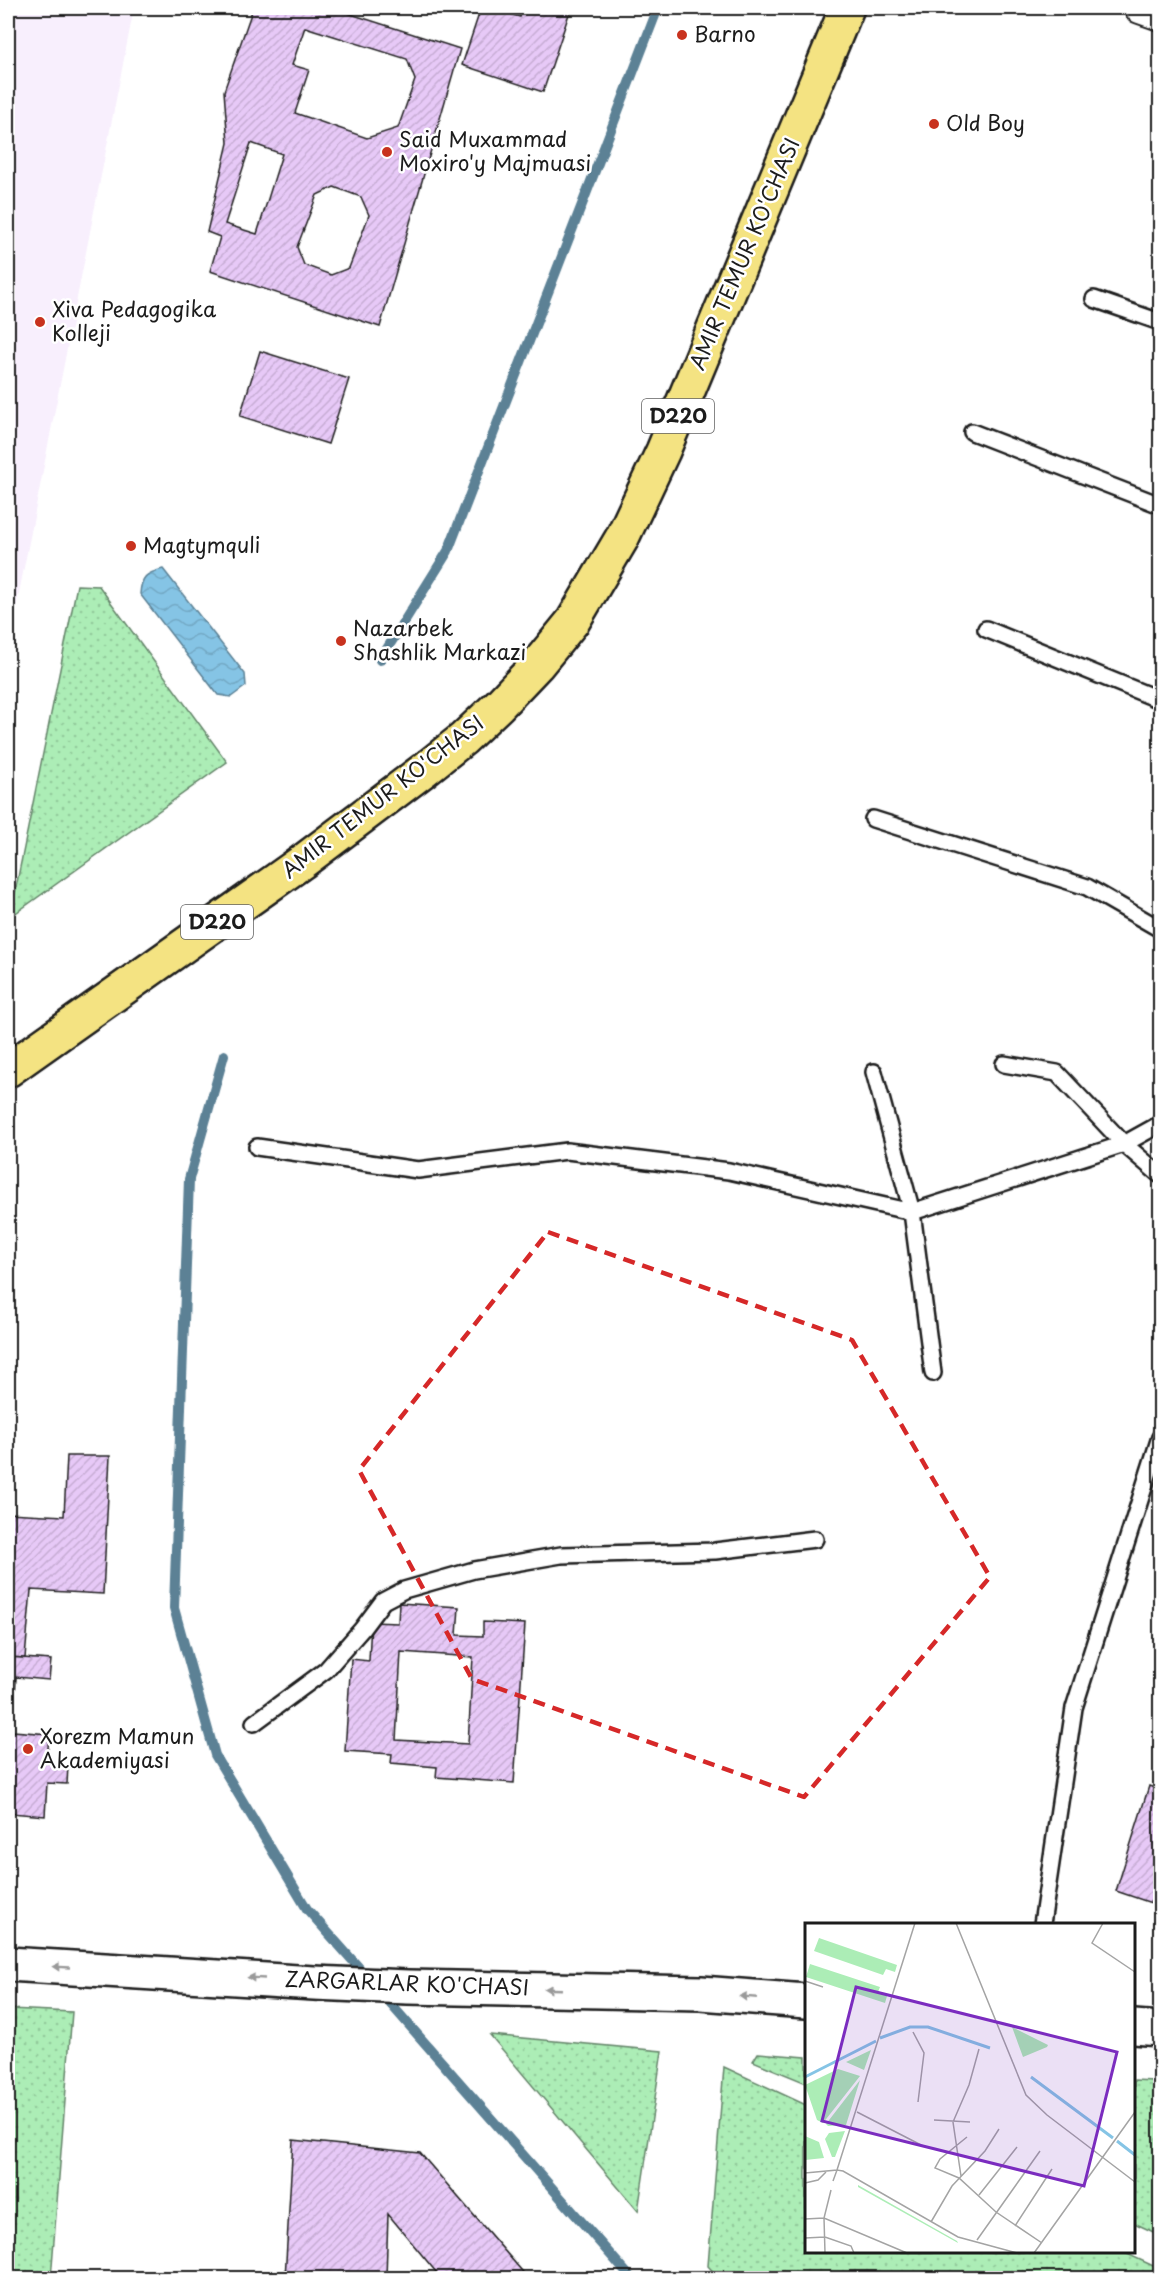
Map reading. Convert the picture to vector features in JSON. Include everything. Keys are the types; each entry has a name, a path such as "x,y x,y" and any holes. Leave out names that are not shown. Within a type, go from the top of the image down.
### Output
{"main road":[{"name":"AMIR TEMUR KO'CHASI","path":"8,1070 303,862 424,770 463,739 499,705 537,665 573,621 622,538 663,451 847,8"},
{"name":"ZARGARLAR KO'CHASI","path":"8,1964 314,1983 701,1993 805,2001"},
{"path":"1135,2027 1161,2030"}],"street":[{"path":"1140,8 1161,15"}],"lane":[{"path":"1094,299 1161,322"},
{"path":"972,432 1161,505"},
{"path":"986,629 1161,700"},
{"path":"873,819 1087,887 1161,929"},
{"path":"1004,1064 1057,1073 1124,1144 1161,1175"},
{"path":"874,1072 912,1212 933,1373"},
{"path":"257,1147 418,1170 567,1151 729,1171 912,1212 1124,1144 1161,1124"},
{"path":"1042,1923 1074,1708 1161,1437"},
{"path":"254,1723 326,1670 383,1601 404,1590 474,1570 561,1555 715,1551 815,1539"}],"highlighted area":[{"path":"548,1232 852,1340 990,1577 804,1797 472,1679 359,1470"}],"shaded area":[{"name":"Xiva Pedagogika Kolleji","path":"8,8 134,8 8,649"}],"green space":[{"path":"77,585 99,586 227,762 10,917"},
{"path":"9,2009 72,2012 51,2278 8,2278"},
{"path":"490,2035 662,2051 638,2211"},
{"path":"758,2053 805,2057 805,2083 753,2061"},
{"path":"724,2067 805,2105 805,2253 1125,2253 1160,2269 1160,2278 719,2278 708,2266"},
{"path":"1135,2080 1153,2081 1160,2104 1160,2235 1135,2223"}],"water":[{"path":"163,569 245,674 246,686 231,697 218,695 140,594 145,577"}],"building":[{"path":"253,8 332,8 460,49 380,327 210,271 220,237 207,232 228,143 224,91","holes":["305,27 407,59 415,80 398,128 367,138 295,113 309,70 292,65","251,143 282,154 257,234 225,224","334,187 361,197 369,215 349,268 331,275 304,265 297,247 317,195"]},
{"path":"481,8 491,8 520,17 523,8 571,8 543,92 462,65"},
{"path":"260,351 349,379 328,444 240,416"},
{"path":"67,1456 110,1456 103,1594 31,1590 25,1658 8,1657 8,1513 64,1516"},
{"path":"399,1603 459,1607 457,1635 483,1636 483,1622 525,1624 514,1783 436,1777 437,1767 391,1763 392,1754 345,1751 351,1659 369,1661 371,1622 398,1623","holes":["401,1652 473,1657 468,1744 396,1740"]},
{"name":"Xorezm Mamun Akademiyasi","path":"8,1657 51,1660 49,1680 16,1677 13,1731 49,1734 47,1763 68,1765 67,1784 47,1783 45,1816 11,1813 10,1830 8,1830"},
{"path":"1149,1786 1160,1790 1160,1906 1116,1891"},
{"path":"293,2140 420,2153 528,2278 441,2278 388,2214 386,2278 285,2278"}],"waterway":[{"path":"380,660 448,551 658,8"},
{"path":"224,1055 189,1179 174,1608 215,1755 307,1909 369,1979"},
{"path":"381,1993 631,2278"}],"place":[{"name":"Barno","path":"682,35"},
{"name":"Old Boy","path":"934,124"},
{"name":"Said Muxammad Moxiro'y Majmuasi","path":"387,152"},
{"name":"Xiva Pedagogika Kolleji","path":"40,322"},
{"name":"Magtymquli","path":"131,546"},
{"name":"Nazarbek Shashlik Markazi","path":"341,641"},
{"name":"Xorezm Mamun Akademiyasi","path":"28,1749"}]}
